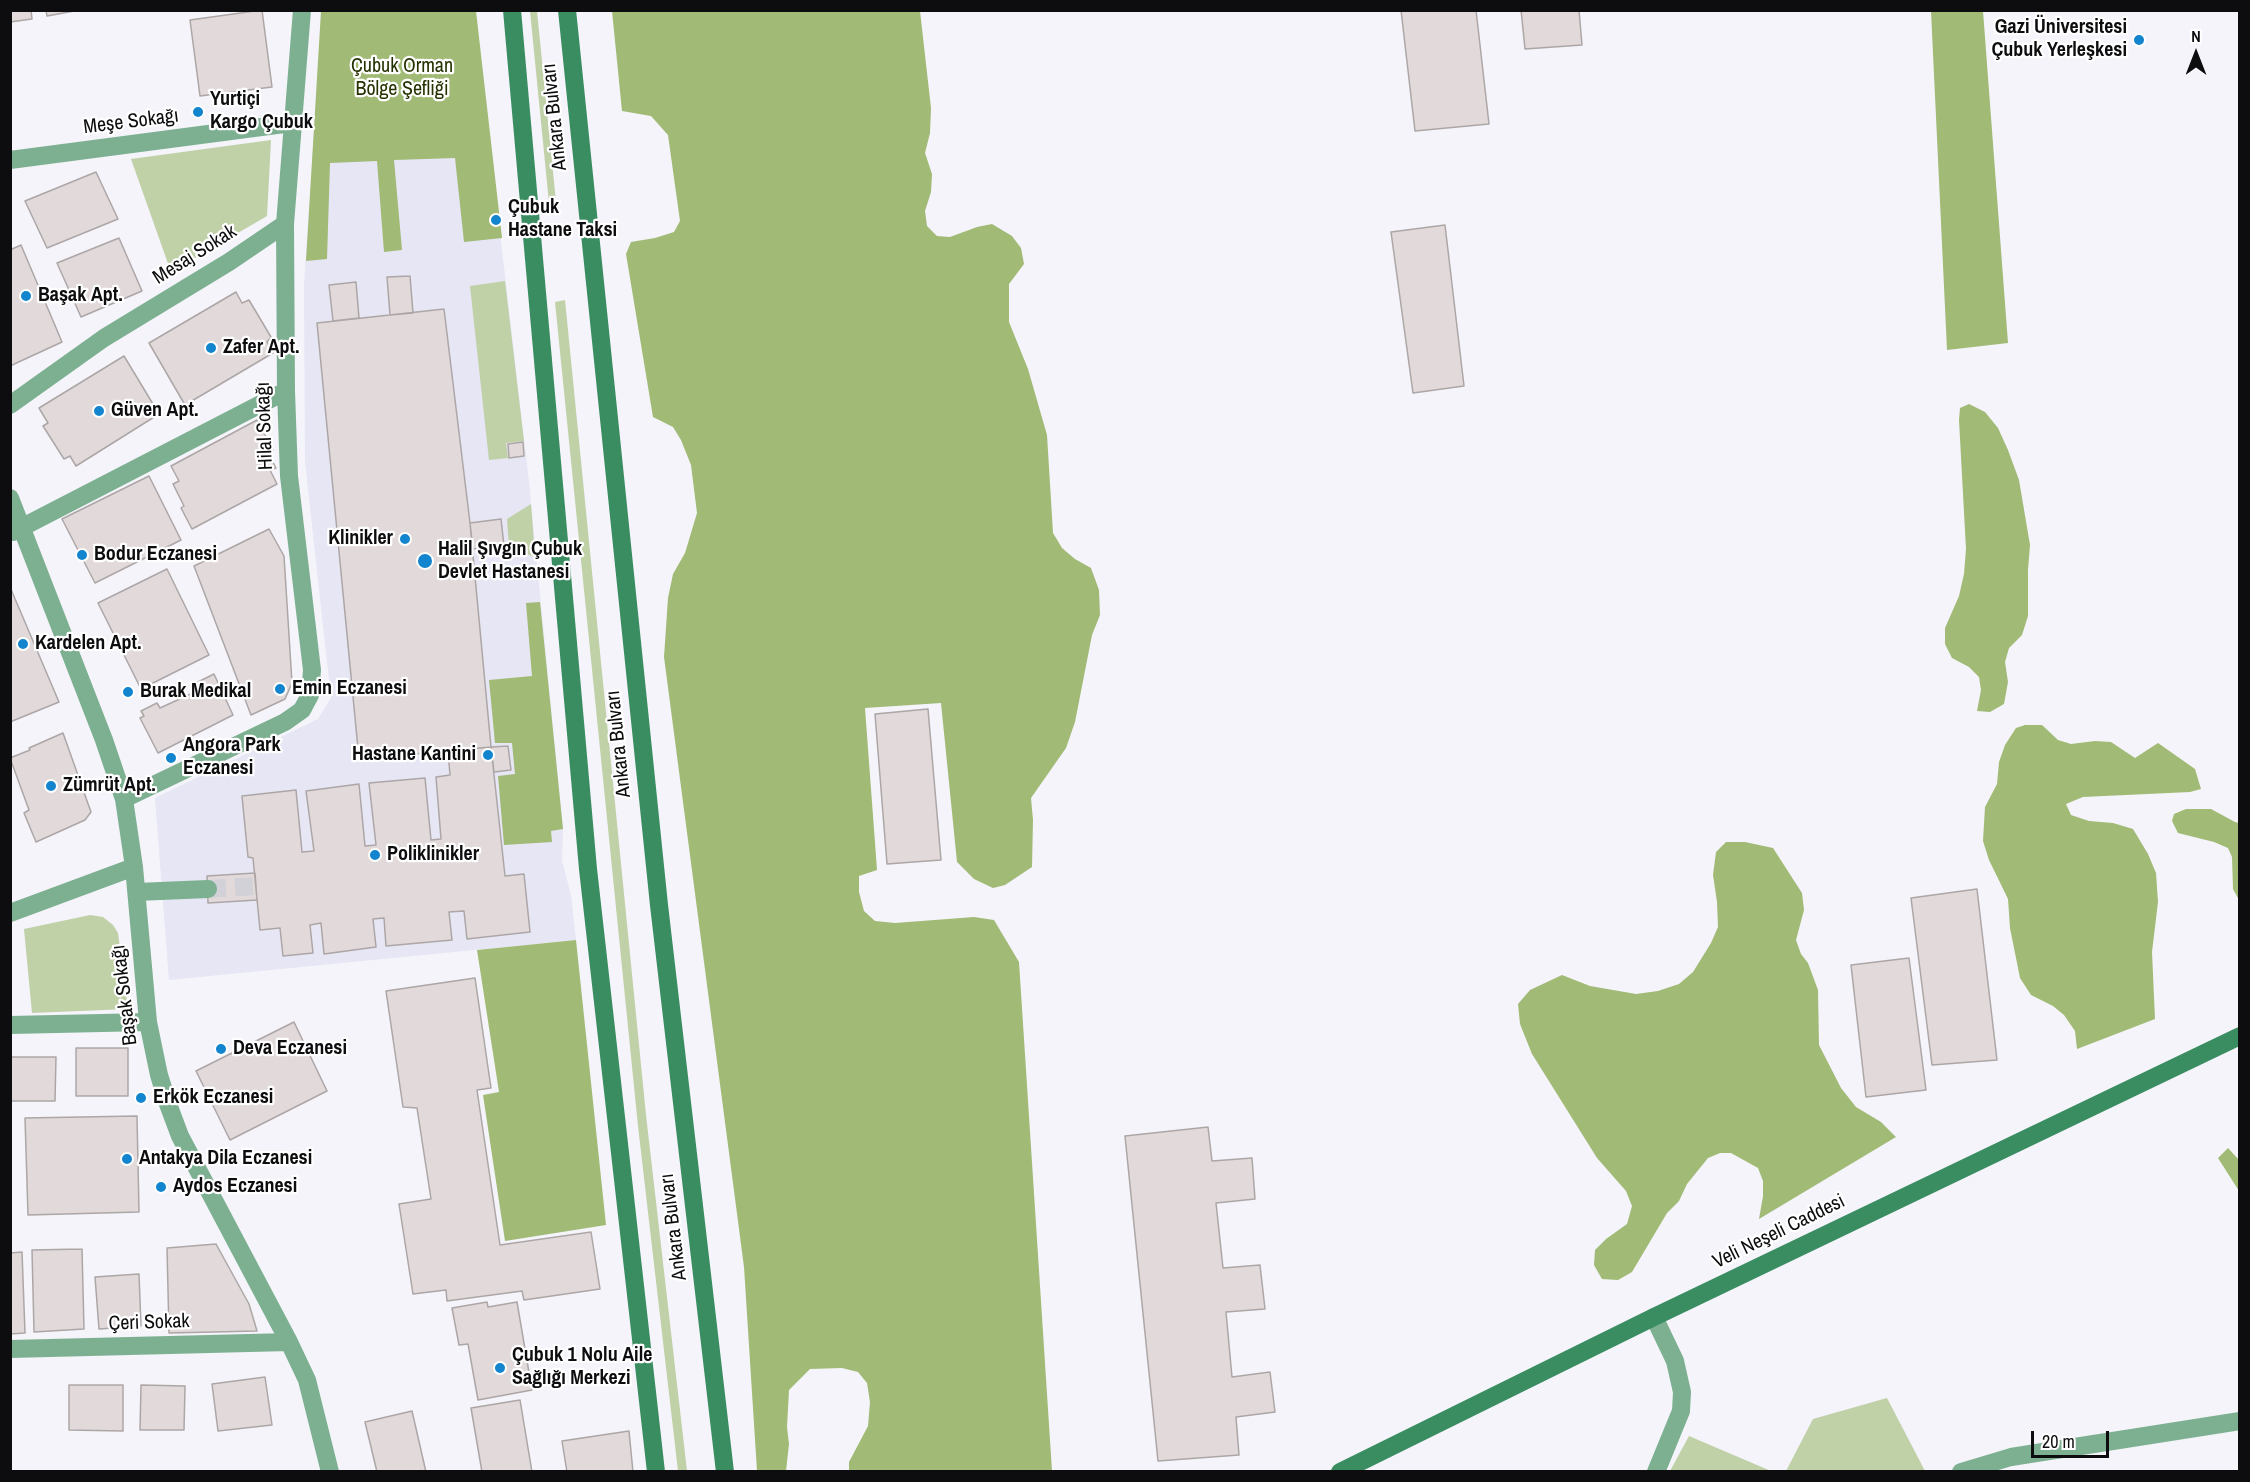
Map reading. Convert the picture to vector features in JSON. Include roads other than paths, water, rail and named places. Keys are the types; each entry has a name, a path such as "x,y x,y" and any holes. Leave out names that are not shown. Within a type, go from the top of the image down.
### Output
{"main road":[{"name":"Ankara Bulvarı","path":"512,10 588,870 656,1472"},
{"name":"Ankara Bulvarı","path":"567,10 659,905 725,1472"},
{"name":"Veli Neşeli Caddesi","path":"1340,1472 1654,1317 2240,1036"}],"street":[{"name":"Hilal Sokağı","path":"124,799 285,722 302,710 310,695 312,670 289,476 286,391 285,224 302,10"},
{"name":"Meşe Sokağı","path":"10,160 292,123"},
{"name":"Mesaj Sokak","path":"10,405 104,338 229,262 285,224"},
{"path":"16,530 286,391"},
{"name":"Başak Sokağı","path":"10,498 16,530 100,730 124,799 134,867 148,1022 159,1075 180,1136 307,1380 330,1472"},
{"path":"10,913 134,867"},
{"path":"136,892 208,888"},
{"path":"10,1025 148,1022"},
{"path":"1654,1317 1675,1361 1682,1392 1681,1411 1656,1472"},
{"name":"Çeri Sokak","path":"10,1349 289,1342"},
{"path":"1961,1472 2011,1457 2240,1421"}],"tunnel":[{"path":"208,889 256,886"}],"place":[{"name":"Gazi Üniversitesi Çubuk Yerleşkesi","path":"2139,40"},
{"name":"Yurtiçi Kargo Çubuk","path":"198,112"},
{"name":"Çubuk Hastane Taksi","path":"496,220"},
{"name":"Başak Apt.","path":"26,296"},
{"name":"Zafer Apt.","path":"211,348"},
{"name":"Güven Apt.","path":"99,411"},
{"name":"Klinikler","path":"405,539"},
{"name":"Bodur Eczanesi","path":"82,555"},
{"name":"Halil Şıvgın Çubuk Devlet Hastanesi","path":"425,561"},
{"name":"Kardelen Apt.","path":"23,644"},
{"name":"Emin Eczanesi","path":"280,689"},
{"name":"Burak Medikal","path":"128,692"},
{"name":"Hastane Kantini","path":"488,755"},
{"name":"Angora Park Eczanesi","path":"171,758"},
{"name":"Zümrüt Apt.","path":"51,786"},
{"name":"Poliklinikler","path":"375,855"},
{"name":"Deva Eczanesi","path":"221,1049"},
{"name":"Erkök Eczanesi","path":"141,1098"},
{"name":"Antakya Dila Eczanesi","path":"127,1159"},
{"name":"Aydos Eczanesi","path":"161,1187"},
{"name":"Çubuk 1 Nolu Aile Sağlığı Merkezi","path":"500,1368"}],"park label":[{"name":"Çubuk Orman Bölge Şefliği","path":"402,78"}]}
